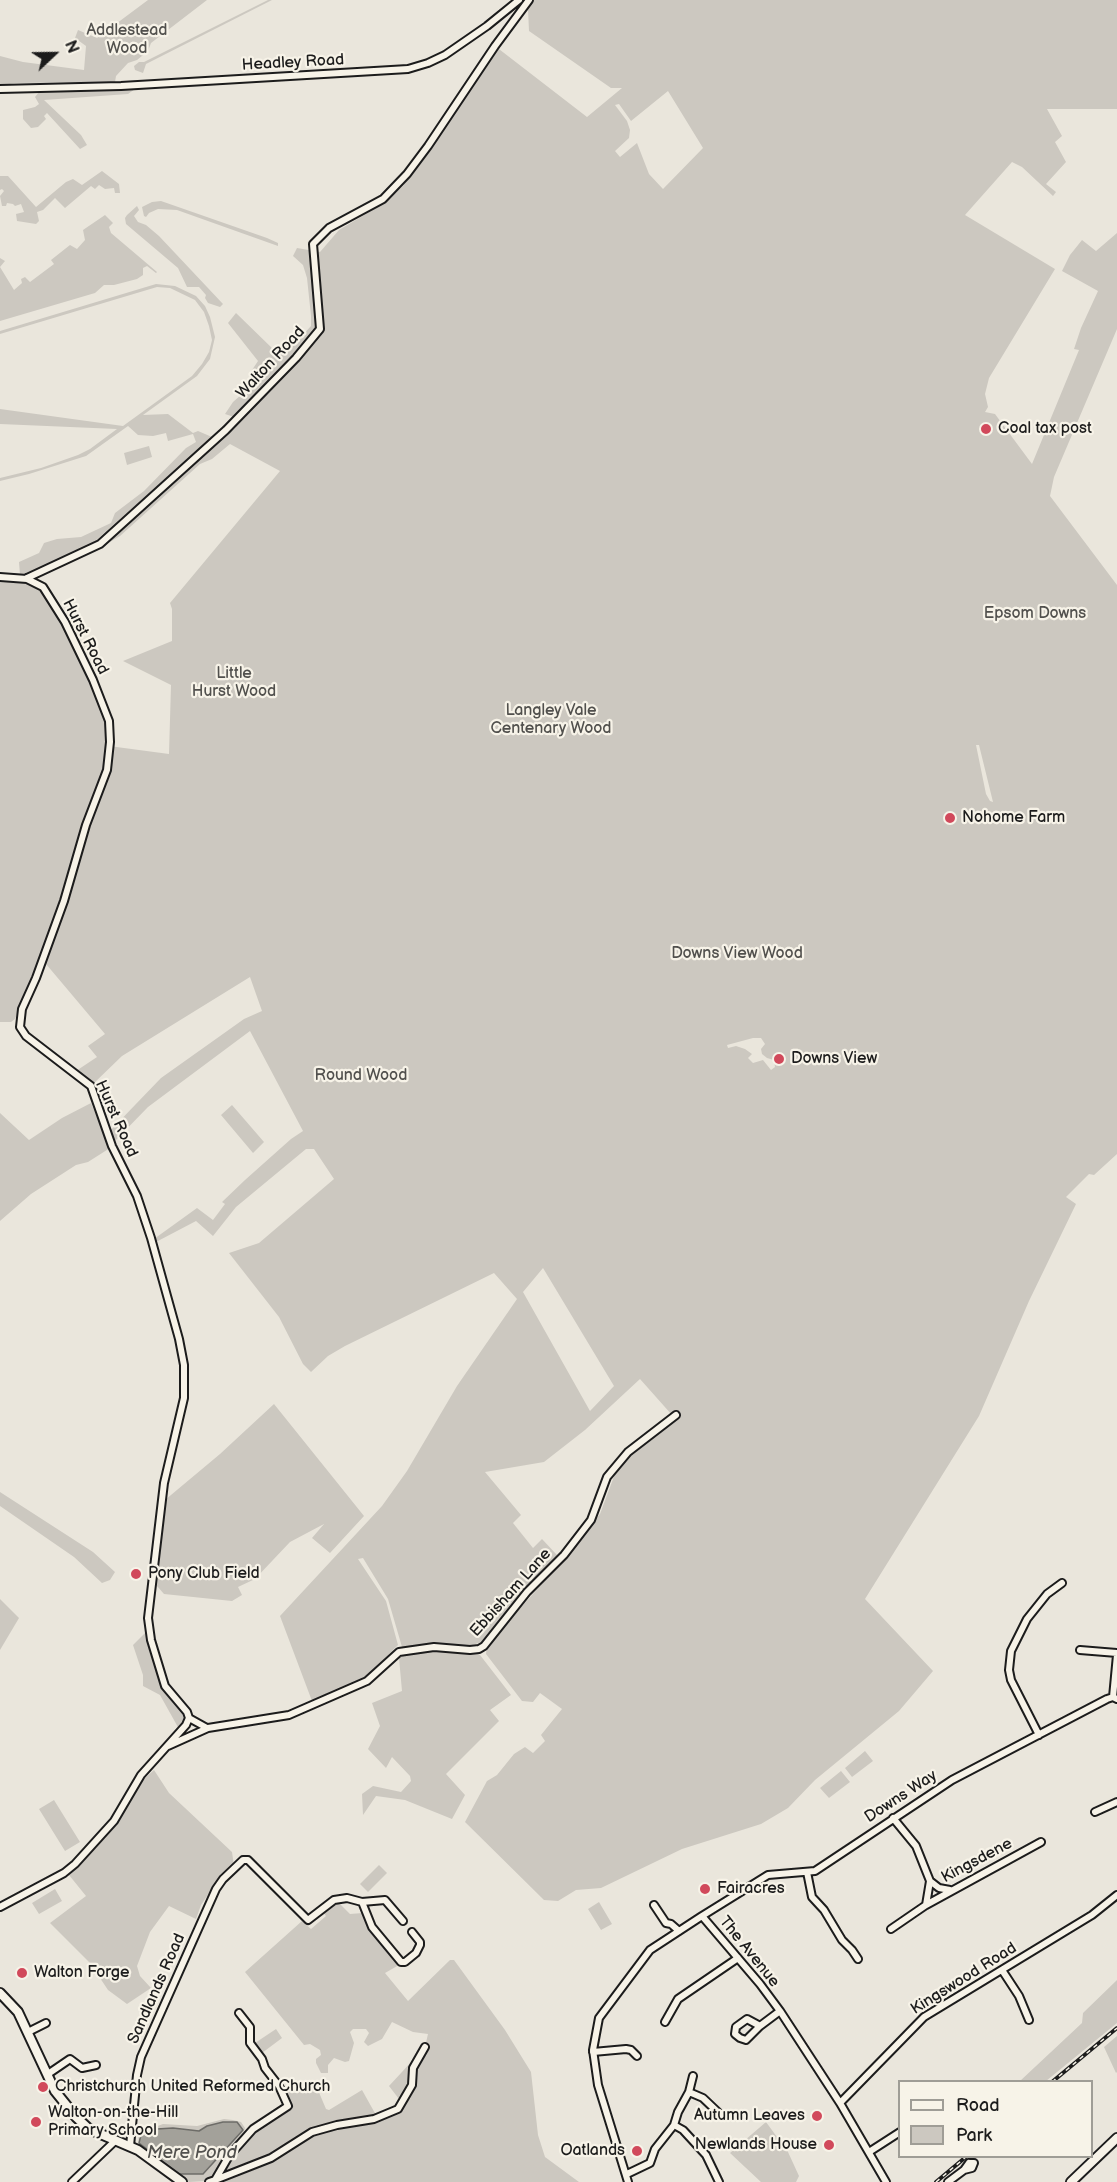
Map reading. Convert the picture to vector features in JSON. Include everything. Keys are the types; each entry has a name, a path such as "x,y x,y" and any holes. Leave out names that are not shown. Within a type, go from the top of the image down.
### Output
{"main road":[{"path":"0,1993 12,2004 28,2032 55,2091 76,2117 89,2129 130,2146 182,2182"},
{"path":"1071,2182 1117,2138"}],"street":[{"name":"Headley Road","path":"0,89 121,86 408,69 445,55 479,32 519,0"},
{"name":"Walton Road","path":"27,579 100,544 226,430 296,358 321,329 313,244 329,228 383,199 407,174 529,0"},
{"path":"43,572 40,579 43,587"},
{"path":"0,578 27,579"},
{"name":"Hurst Road","path":"27,579 43,587 59,612 93,680 109,721 110,742 106,770 86,825 64,901 36,978 22,1009 20,1027 26,1036 91,1086 112,1146 137,1196 179,1339 184,1365 184,1398 164,1483 148,1618 151,1640 165,1686 187,1712 188,1722"},
{"name":"Ebbisham Lane","path":"168,1746 208,1728 289,1715 367,1681 399,1652 434,1647 470,1650 484,1646 527,1592 564,1555 591,1520 607,1476 628,1452 676,1415"},
{"path":"1039,1735 1011,1680 1009,1670 1011,1651 1027,1619 1047,1594 1062,1583"},
{"path":"1080,1650 1117,1654 1115,1698"},
{"name":"Downs Way","path":"702,1916 768,1875 815,1870 952,1780 1115,1698"},
{"path":"188,1722 208,1728"},
{"path":"188,1722 196,1732"},
{"name":"Ebbisham Lane","path":"0,1907 44,1885 75,1864 114,1821 141,1775 188,1722"},
{"path":"1095,1812 1117,1802"},
{"path":"892,1818 916,1846 930,1881 926,1905"},
{"name":"Kingsdene","path":"891,1929 951,1890 1041,1842"},
{"name":"Sandlands Road","path":"130,2146 136,2074 141,2057 216,1889 223,1879 245,1859 306,1920 310,1920 334,1900 347,1898 362,1902"},
{"path":"807,1872 812,1897 824,1910 842,1940 858,1959"},
{"path":"930,1881 939,1888 951,1890"},
{"name":"Kingswood Road","path":"840,2103 924,2017 1092,1915 1117,1895"},
{"path":"403,1921 385,1900 362,1902 375,1932 401,1962 405,1962 416,1953 420,1945 412,1932"},
{"path":"654,1905 666,1923 679,1931"},
{"name":"The Avenue","path":"628,2182 598,2085 593,2052 599,2018 650,1950 702,1916 780,2011 840,2103 886,2182"},
{"path":"665,2022 678,1999 738,1958"},
{"path":"1002,1970 1019,1996 1030,2020"},
{"path":"760,2026 780,2011"},
{"path":"212,2181 240,2142 253,2129 288,2106 279,2086 250,2043 250,2027 238,2013"},
{"path":"28,2032 46,2023"},
{"path":"212,2181 272,2158 312,2132 374,2119 398,2109 412,2085 413,2068 425,2047"},
{"path":"593,2052 626,2049 631,2050 637,2056"},
{"path":"48,2074 70,2059 82,2068 96,2065"},
{"path":"627,2174 650,2163 655,2149 674,2125 689,2092 693,2076"},
{"path":"689,2092 703,2098 723,2117"},
{"path":"674,2125 683,2130 706,2155 719,2182"},
{"path":"869,2152 898,2133"},
{"path":"72,2182 116,2140"},
{"path":"948,2182 964,2170 965,2165 974,2163 981,2158"}],"green space":[{"name":"Addlestead Wood","path":"148,0 207,0 151,43 148,51 137,60 128,63 116,76 115,82 14,83 0,86 0,56 23,62 84,70 86,46 75,38 78,30 97,38"},
{"path":"272,0 146,64 143,73 135,70 134,66 139,62 144,62"},
{"name":"Langley Vale Centenary Wood","path":"534,0 1117,0 1117,109 1047,109 1062,136 1055,142 1066,162 1046,184 1056,192 1053,196 1022,167 1012,162 965,215 1055,269 989,378 985,394 988,407 985,412 995,414 1032,464 1079,350 1074,349 1098,291 1062,271 1070,255 1082,240 1096,251 1117,233 1117,329 1054,477 1050,496 1117,585 1117,1154 1094,1175 1089,1174 1066,1197 1076,1204 1029,1301 979,1416 865,1599 933,1671 899,1711 815,1780 788,1808 761,1824 682,1849 601,1888 576,1890 558,1901 544,1900 465,1822 487,1781 497,1775 514,1754 525,1747 533,1753 545,1741 541,1735 562,1709 540,1693 533,1702 522,1701 486,1654 487,1646 502,1623 505,1625 568,1555 600,1514 616,1471 628,1452 675,1415 672,1415 640,1379 585,1430 544,1462 485,1472 521,1515 513,1523 533,1548 542,1539 557,1555 530,1583 481,1642 470,1646 402,1647 388,1599 363,1558 358,1559 386,1601 398,1645 365,1678 312,1701 280,1616 382,1506 407,1471 457,1386 517,1299 494,1273 345,1346 328,1356 311,1372 303,1364 279,1317 229,1253 259,1243 334,1179 314,1149 306,1149 236,1207 213,1236 196,1221 156,1242 154,1239 197,1208 213,1220 225,1204 222,1202 291,1139 303,1131 250,1031 148,1107 114,1142 109,1132 161,1078 244,1019 262,1011 250,977 122,1056 92,1085 76,1071 97,1057 88,1046 105,1034 46,964 32,979 15,1019 11,1022 0,1022 0,581 29,582 40,587 49,600 93,686 105,715 109,746 169,754 171,685 123,661 172,641 170,603 280,471 230,444 212,459 200,464 120,536 93,552 238,421 225,414 233,402 249,388 252,370 258,361 228,323 236,313 274,350 289,350 311,326 307,278 303,265 293,256 297,248 320,252 339,230 381,205 403,186 495,46 587,117 622,88 611,88 529,31 528,9","holes":["668,91 703,148 663,189 649,174 637,143 620,157 615,151 629,138 630,130 627,121 615,105 619,104 631,121","976,745 979,745 993,802 986,794","761,1038 765,1044 761,1049 762,1054 774,1060 775,1067 771,1070 763,1060 753,1063 748,1058 752,1054 745,1049 736,1046 728,1048 727,1045","543,1268 614,1386 590,1411 523,1292"]},
{"path":"135,89 128,94 44,100 81,135 87,145 80,149 47,113 44,116 46,119 38,127 31,128 23,119 23,110 39,104 35,97 39,92"},
{"path":"102,171 119,184 120,193 115,193 114,188 105,189 99,185 95,189 91,186 65,208 55,198 43,210 37,212 39,221 36,224 17,221 16,214 24,212 21,204 15,206 7,203 6,206 2,206 0,196 4,191 0,190 0,176 8,176 36,207 66,182 73,179 82,185"},
{"path":"161,201 267,238 278,243 278,246 177,210 158,209 144,216 142,207"},
{"path":"137,206 139,210 134,216 138,222 146,225 159,236 223,304 220,307 208,303 206,295 199,287 187,287 178,268 126,224 125,218"},
{"path":"105,215 113,223 109,227 111,233 157,272 147,266 143,268 143,275 137,279 104,285 95,293 0,321 0,267 14,290 22,283 21,279 25,277 30,282 54,264 51,260 70,245 77,249 85,240 83,230"},
{"path":"156,284 175,286 196,296 205,306 215,337 210,359 197,376 143,415 168,414 193,433 198,431 212,437 94,542 32,574 20,575 19,562 39,553 44,543 57,539 81,537 111,523 115,513 144,491 186,448 196,442 193,434 168,441 166,433 153,436 138,435 128,426 86,456 0,481 0,478 41,468 78,455 117,429 0,424 0,409 123,426 192,376 209,352 212,340 204,312 195,300 170,288 157,287 0,334 0,331"},
{"path":"149,446 152,457 127,465 124,453"},
{"path":"91,1103 110,1148 88,1162 76,1165 31,1194 0,1221 0,1113 29,1140 62,1118"},
{"path":"232,1105 264,1142 253,1153 221,1115"},
{"path":"274,1404 364,1516 330,1553 312,1538 324,1524 290,1542 255,1579 238,1587 242,1595 232,1601 164,1594 157,1586 165,1500 220,1454"},
{"path":"0,1492 93,1552 115,1572 110,1580 102,1583 74,1557 0,1506"},
{"path":"0,1599 19,1618 0,1650"},
{"path":"145,1633 160,1680 186,1718 179,1729 160,1695 143,1686 143,1675 133,1645"},
{"path":"434,1650 463,1654 474,1652 480,1655 511,1695 490,1710 499,1721 446,1774 465,1795 452,1819 405,1800 376,1796 363,1815 362,1794 373,1786 401,1792 411,1781 410,1776 392,1757 386,1768 368,1749 380,1726 372,1703 402,1691 399,1658 409,1653"},
{"path":"865,1751 873,1761 852,1777 845,1768"},
{"path":"154,1770 169,1793 232,1852 234,1866 218,1880 201,1905 196,1919 169,1906 150,1932 137,1966 140,1976 151,1988 127,2004 108,1990 90,1963 50,1923 86,1896 69,1875 111,1829 125,1811 143,1780"},
{"path":"841,1771 850,1782 829,1798 820,1788"},
{"path":"54,1800 80,1842 65,1851 39,1809"},
{"path":"379,1865 387,1873 368,1892 360,1884"},
{"path":"55,1889 62,1901 39,1914 32,1903"},
{"path":"599,1902 612,1924 601,1930 588,1909"},
{"path":"339,1903 350,1914 363,1913 375,1936 399,1965 385,1973 408,2001 450,1960 454,1960 505,2030 531,2072 538,2135 545,2157 579,2182 215,2182 219,2169 206,2181 189,2182 139,2146 138,2133 163,2124 197,2126 224,2119 241,2122 245,2128 244,2131 254,2131 286,2111 291,2104 283,2089 295,2093 315,2083 326,2109 329,2110 362,2090 376,2115 397,2109 399,2099 389,2086 425,2047 428,2034 413,2032 392,2022 382,2039 368,2046 364,2042 369,2033 366,2029 353,2029 350,2032 354,2043 349,2061 334,2058 328,2065 328,2073 321,2073 316,2063 316,2059 321,2055 320,2050 310,2044 304,2045 245,1972 302,1921 311,1929 326,1916 323,1912"},
{"path":"1117,1980 1117,2023 1047,2080 1021,2080 1082,2023 1083,2013"},
{"path":"276,2029 282,2038 262,2053 255,2043"},
{"path":"1117,2036 1117,2072 1116,2073 1104,2047"},
{"path":"766,2122 788,2152 799,2176 796,2182 761,2182 730,2153"}],"water":[{"name":"Mere Pond","path":"223,2122 237,2122 243,2130 203,2174 179,2174 139,2143 141,2135 157,2129 199,2131 207,2126"}],"railway":[{"path":"1054,2080 1117,2028"},
{"path":"936,2182 965,2158"}],"place":[{"name":"Coal tax post","path":"986,429"},
{"name":"Nohome Farm","path":"950,818"},
{"name":"Downs View","path":"779,1059"},
{"name":"Pony Club Field","path":"136,1574"},
{"name":"Fairacres","path":"705,1889"},
{"name":"Walton Forge","path":"22,1973"},
{"name":"Christchurch United Reformed Church","path":"43,2087"},
{"name":"Autumn Leaves","path":"817,2116"},
{"name":"Walton-on-the-Hill Primary School","path":"36,2122"},
{"name":"Newlands House","path":"829,2145"},
{"name":"Oatlands","path":"637,2151"}],"park label":[{"name":"Epsom Downs","path":"1035,614"},
{"name":"Little Hurst Wood","path":"234,683"},
{"name":"Downs View Wood","path":"737,954"},
{"name":"Round Wood","path":"361,1076"}]}
